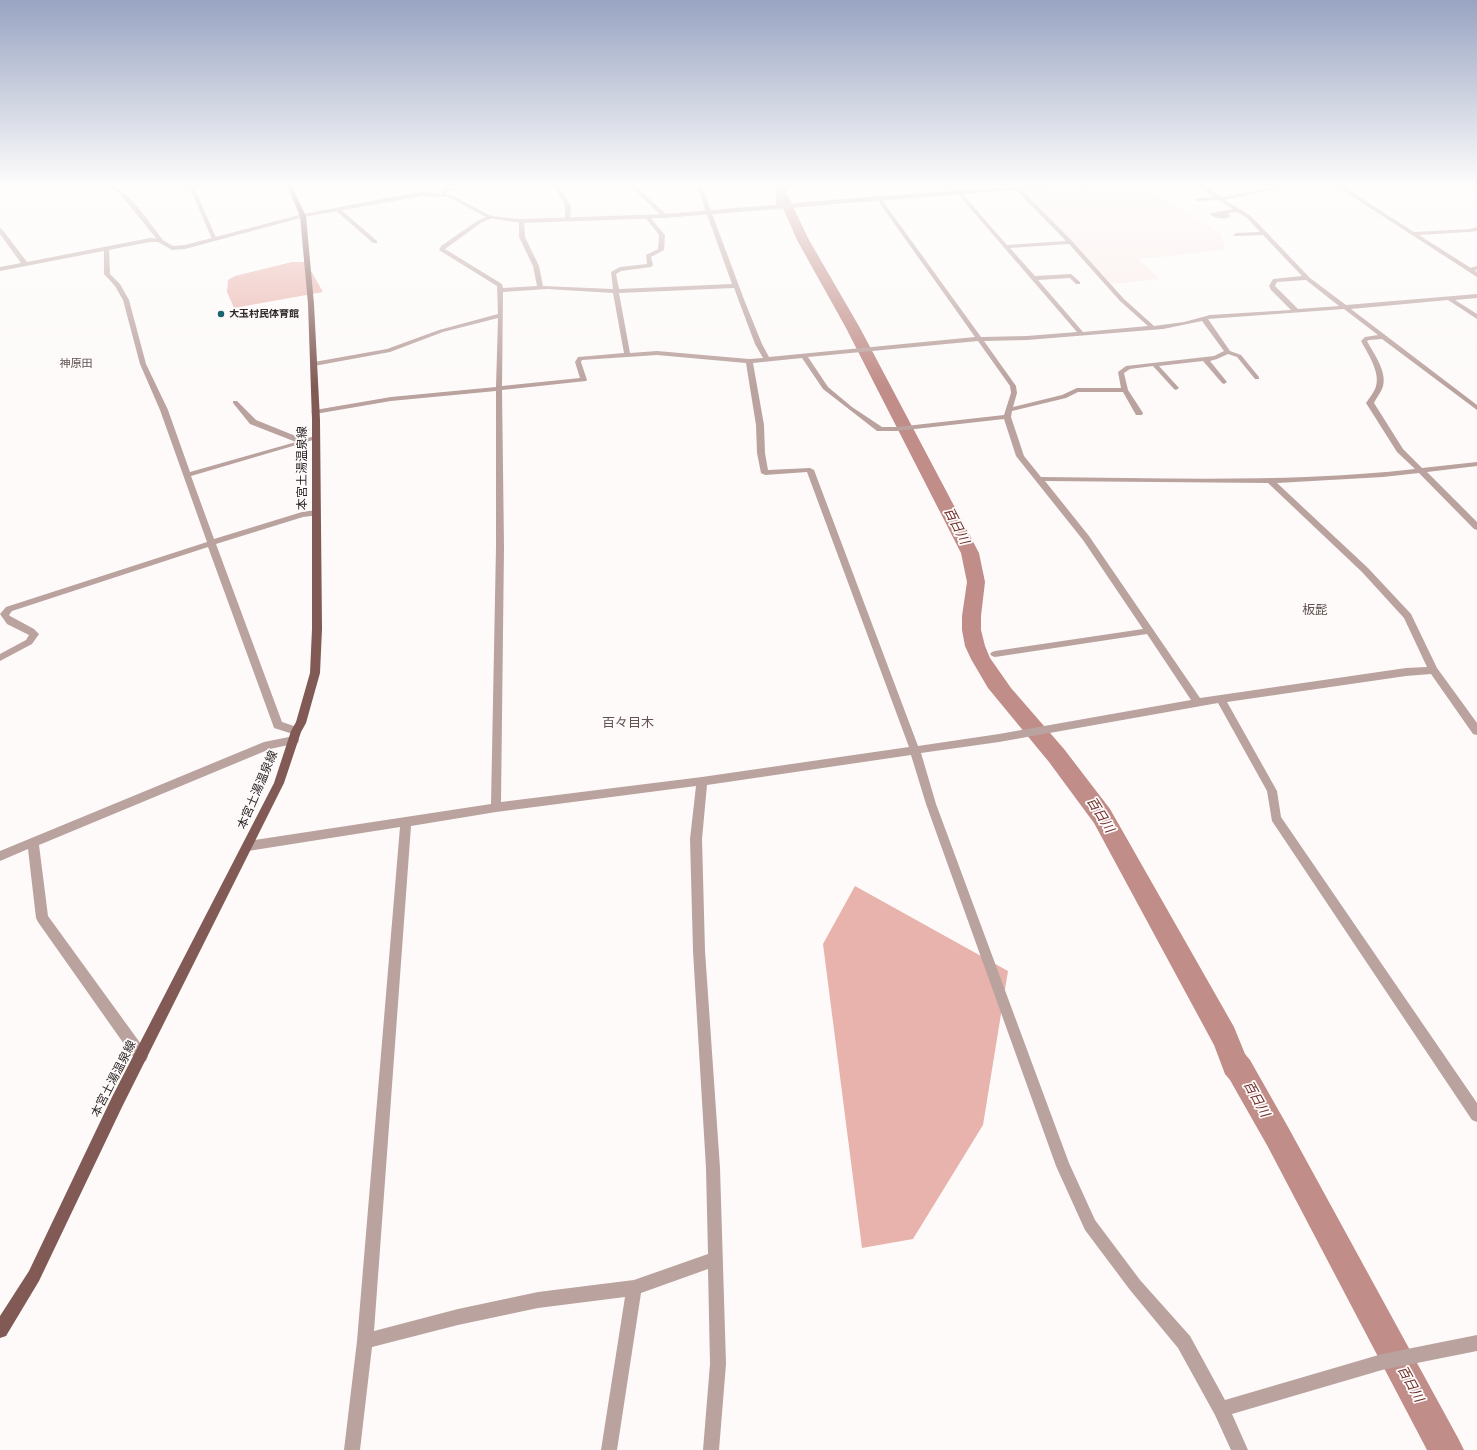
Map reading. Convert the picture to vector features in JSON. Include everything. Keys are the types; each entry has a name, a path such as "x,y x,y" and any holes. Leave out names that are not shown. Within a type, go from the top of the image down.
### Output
{"main road":[{"name":"本宮土湯温泉線","path":"0,1330 34,1276 117,1102 248,846 278,783 301,722 315,673 317,629 316,438 311,304 306,252"}],"street":[{"path":"16,252 25,264"},
{"path":"0,269 87,252"},
{"path":"106,252 107,274 118,286 126,300 143,364 164,410 278,725 295,736"},
{"path":"445,252 500,285 501,290 499,388 501,478 496,807"},
{"path":"529,252 536,266 540,288"},
{"path":"627,354 613,273 620,269 648,267 650,265 648,256 656,252"},
{"path":"723,252 762,352 766,358"},
{"path":"917,252 1013,386 1014,393 1008,414 1020,456 1086,538 1148,631 1198,702"},
{"path":"1010,252 1035,278 1082,334"},
{"path":"1079,252 1122,300 1152,327"},
{"path":"1281,252 1306,278 1477,408"},
{"path":"1440,252 1477,275"},
{"path":"1469,270 1477,268"},
{"path":"1035,278 1071,276 1078,283"},
{"path":"1297,312 1272,286 1275,280 1306,278"},
{"path":"501,290 540,288 616,291 736,286"},
{"path":"315,412 391,399 584,380 578,362 580,358 627,354 681,354 718,360 749,361 766,358 804,356 979,339 1027,338 1082,334 1184,324 1210,317 1297,312 1477,296"},
{"path":"1450,298 1477,317"},
{"path":"314,364 388,351 441,331 501,315"},
{"path":"1204,319 1228,352 1239,356 1257,378"},
{"path":"1383,337 1367,338 1364,341 1377,366 1380,382 1379,390 1372,397 1370,402 1378,419 1400,450 1477,527"},
{"path":"1139,413 1125,390 1121,374 1123,369 1128,366 1220,357 1228,352"},
{"path":"804,356 825,388 880,429 909,428 1008,414 1064,397 1077,390 1125,390"},
{"path":"1205,359 1224,382"},
{"path":"749,361 760,425 761,453 765,473 810,470 909,731 914,750 972,918 1066,1173 1090,1225 1135,1285 1184,1342 1221,1409 1240,1450"},
{"path":"1154,364 1176,388"},
{"path":"235,402 253,422 301,441"},
{"path":"187,475 301,441 316,438"},
{"path":"1040,479 1270,481 1384,475 1477,464"},
{"path":"1270,481 1365,570 1408,616 1432,670 1477,731"},
{"path":"0,658 29,642 34,634 28,628 8,621 4,615 9,609 211,543 302,515 316,513"},
{"path":"995,654 1148,631"},
{"path":"248,846 406,823 496,807 702,781 1029,733 1198,702 1221,700 1406,672 1432,670"},
{"path":"1221,700 1272,791 1276,818 1477,1115"},
{"path":"0,856 268,745 295,736"},
{"path":"702,781 696,839 700,950 712,1168 718,1364 711,1450"},
{"path":"352,1450 365,1341 406,823"},
{"path":"33,843 42,918 141,1056"},
{"path":"365,1341 458,1317 538,1300 634,1288 715,1259"},
{"path":"609,1450 634,1288"},
{"path":"1221,1409 1382,1362 1477,1343"}],"shaded area":[{"path":"1081,252 1209,252 1138,259 1160,279 1112,284"},
{"path":"292,262 306,262 323,292 234,308 227,292 228,280 235,276"},
{"path":"855,886 1008,971 983,1125 913,1239 862,1248 823,944"}],"waterway":[{"name":"百日川","path":"809,252 853,328 970,553 976,578 971,616 971,630 975,646 987,671 1004,694 1057,756 1102,816 1224,1037 1235,1064 1240,1070 1278,1137 1446,1450"}],"place":[{"name":"大玉村民体育館","path":"221,314"}],"district":[{"name":"神原田","path":"76,364"},
{"name":"板髭","path":"1315,610"},
{"name":"百々目木","path":"628,723"}]}
